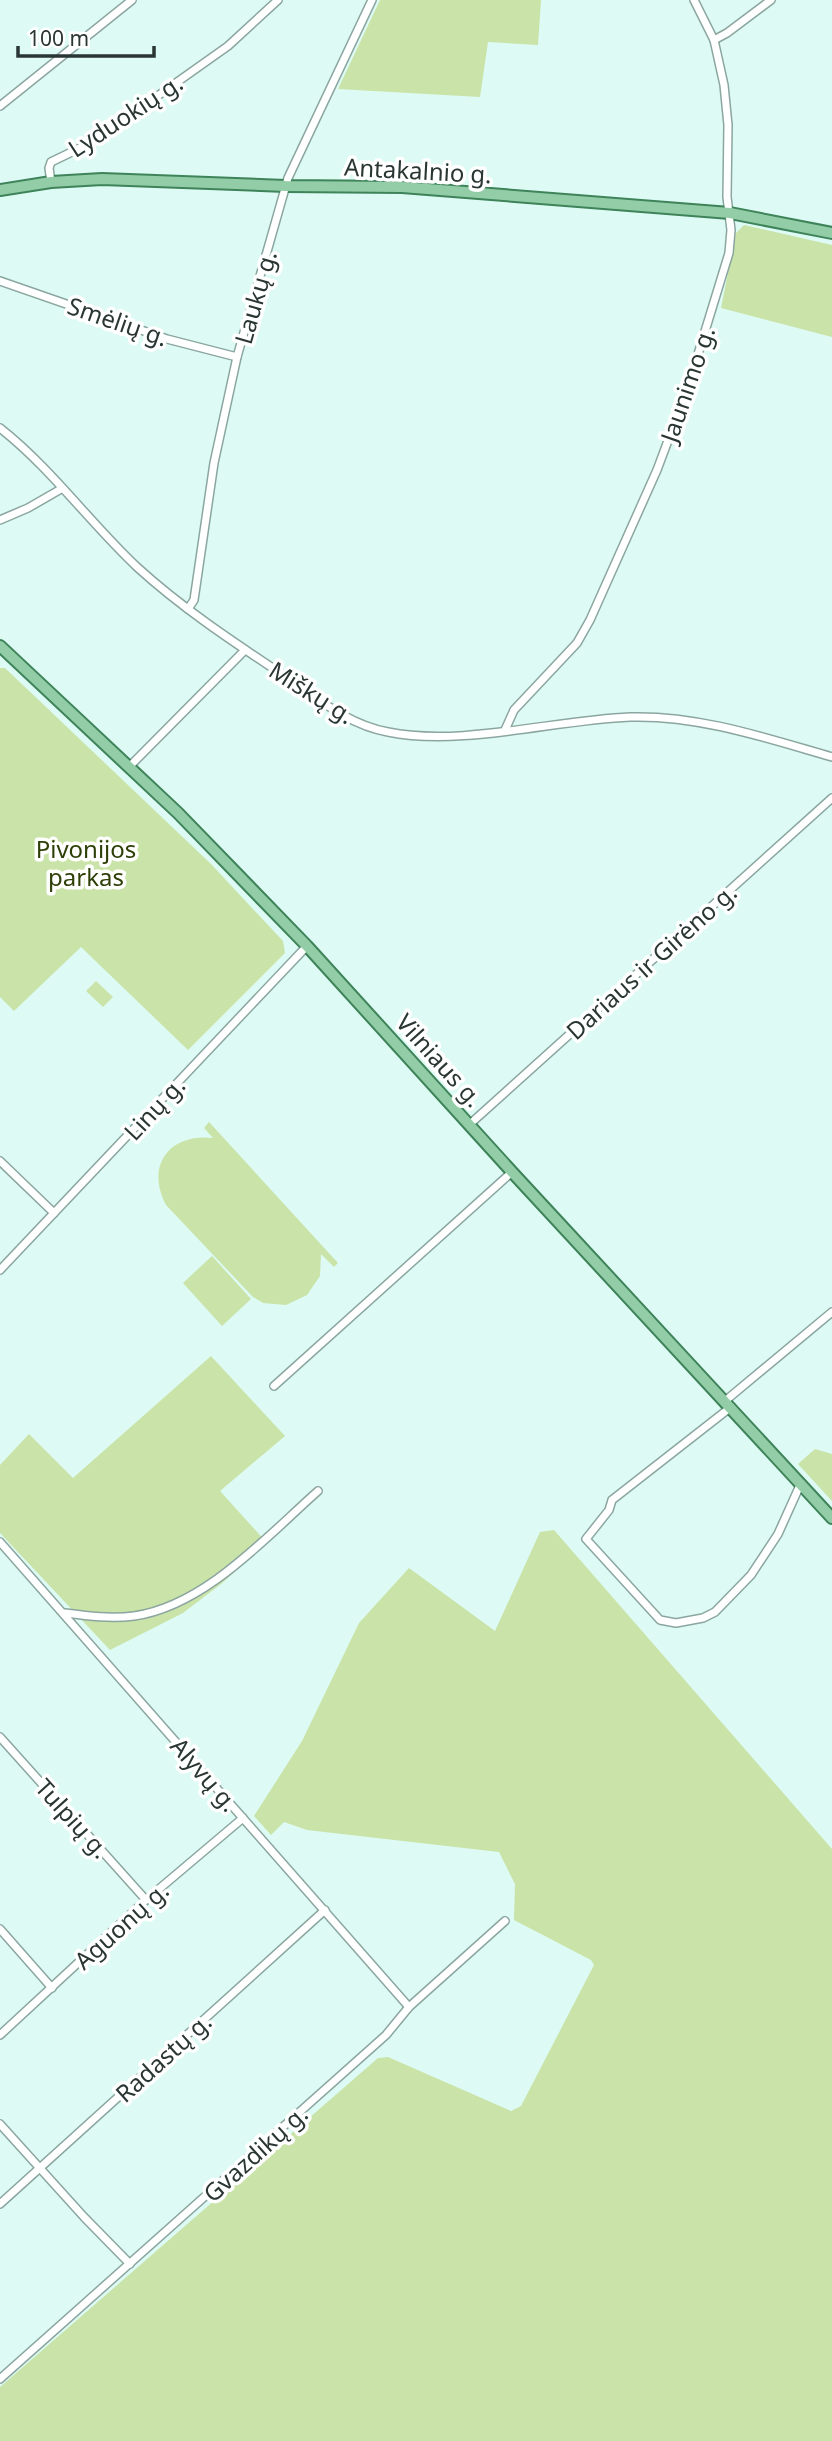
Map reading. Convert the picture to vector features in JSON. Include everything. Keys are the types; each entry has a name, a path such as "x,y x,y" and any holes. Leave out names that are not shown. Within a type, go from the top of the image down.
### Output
{"main road":[{"name":"Antakalnio g.","path":"0,190 51,182 124,179 286,186 402,187 730,213 832,233"},
{"name":"Vilniaus g.","path":"0,646 223,858 307,946 832,1518"}],"street":[{"path":"0,106 132,0"},
{"name":"Lyduokių g.","path":"51,182 51,162 82,147 118,124 228,46 278,0"},
{"name":"Laukų g.","path":"188,609 194,600 214,463 237,357 288,178 372,0"},
{"name":"Jaunimo g.","path":"505,730 514,710 577,643 607,585 657,470 687,390 723,276 731,230 727,198 727,111 713,40 694,0"},
{"path":"713,40 727,33 771,0"},
{"name":"Smėlių g.","path":"0,281 167,338 237,357"},
{"name":"Miškų g.","path":"0,428 23,446 135,565 188,609 245,650 350,719 386,732 433,736 634,717 689,720 832,757"},
{"path":"0,520 61,489"},
{"path":"129,767 245,650"},
{"name":"Dariaus ir Girėno g.","path":"470,1124 832,798"},
{"name":"Linų g.","path":"0,1270 307,946"},
{"path":"0,1161 54,1213"},
{"path":"274,1386 513,1172"},
{"path":"801,1483 778,1535 751,1575 715,1612 703,1618 676,1623 660,1620 586,1539 609,1510 612,1500 728,1404 832,1312"},
{"path":"65,1613 101,1617 136,1616 177,1602 224,1574 318,1491"},
{"name":"Alyvų g.","path":"0,1542 409,2007"},
{"name":"Tulpių g.","path":"0,1737 146,1900"},
{"name":"Aguonų g.","path":"0,2035 146,1900 243,1818"},
{"name":"Radastų g.","path":"0,2204 325,1910"},
{"name":"Gvazdikų g.","path":"0,2379 386,2035 409,2007 505,1921"},
{"path":"0,1928 52,1988"},
{"path":"0,2124 130,2264"}],"green space":[{"path":"380,0 541,0 538,45 488,42 480,97 338,89"},
{"path":"744,225 832,245 832,337 721,308 736,233"},
{"name":"Pivonijos parkas","path":"0,668 5,668 211,864 283,941 285,953 188,1050 81,947 14,1011 0,997"},
{"path":"96,981 113,997 103,1007 86,991"},
{"path":"209,1122 338,1263 334,1267 321,1254 320,1276 307,1295 286,1305 263,1303 253,1297 166,1205 158,1177 160,1165 174,1146 198,1138 213,1138 204,1128"},
{"path":"212,1256 251,1299 222,1326 183,1283"},
{"path":"211,1356 285,1436 220,1491 267,1543 183,1613 110,1650 0,1533 0,1465 29,1434 73,1478"},
{"path":"815,1449 832,1454 832,1501 798,1464"},
{"path":"554,1530 832,1849 832,2441 0,2441 0,2387 378,2058 388,2057 511,2111 521,2106 594,1965 591,1960 514,1920 515,1884 499,1852 307,1830 284,1822 271,1835 254,1816 302,1741 359,1623 409,1568 495,1631 540,1532"}]}
